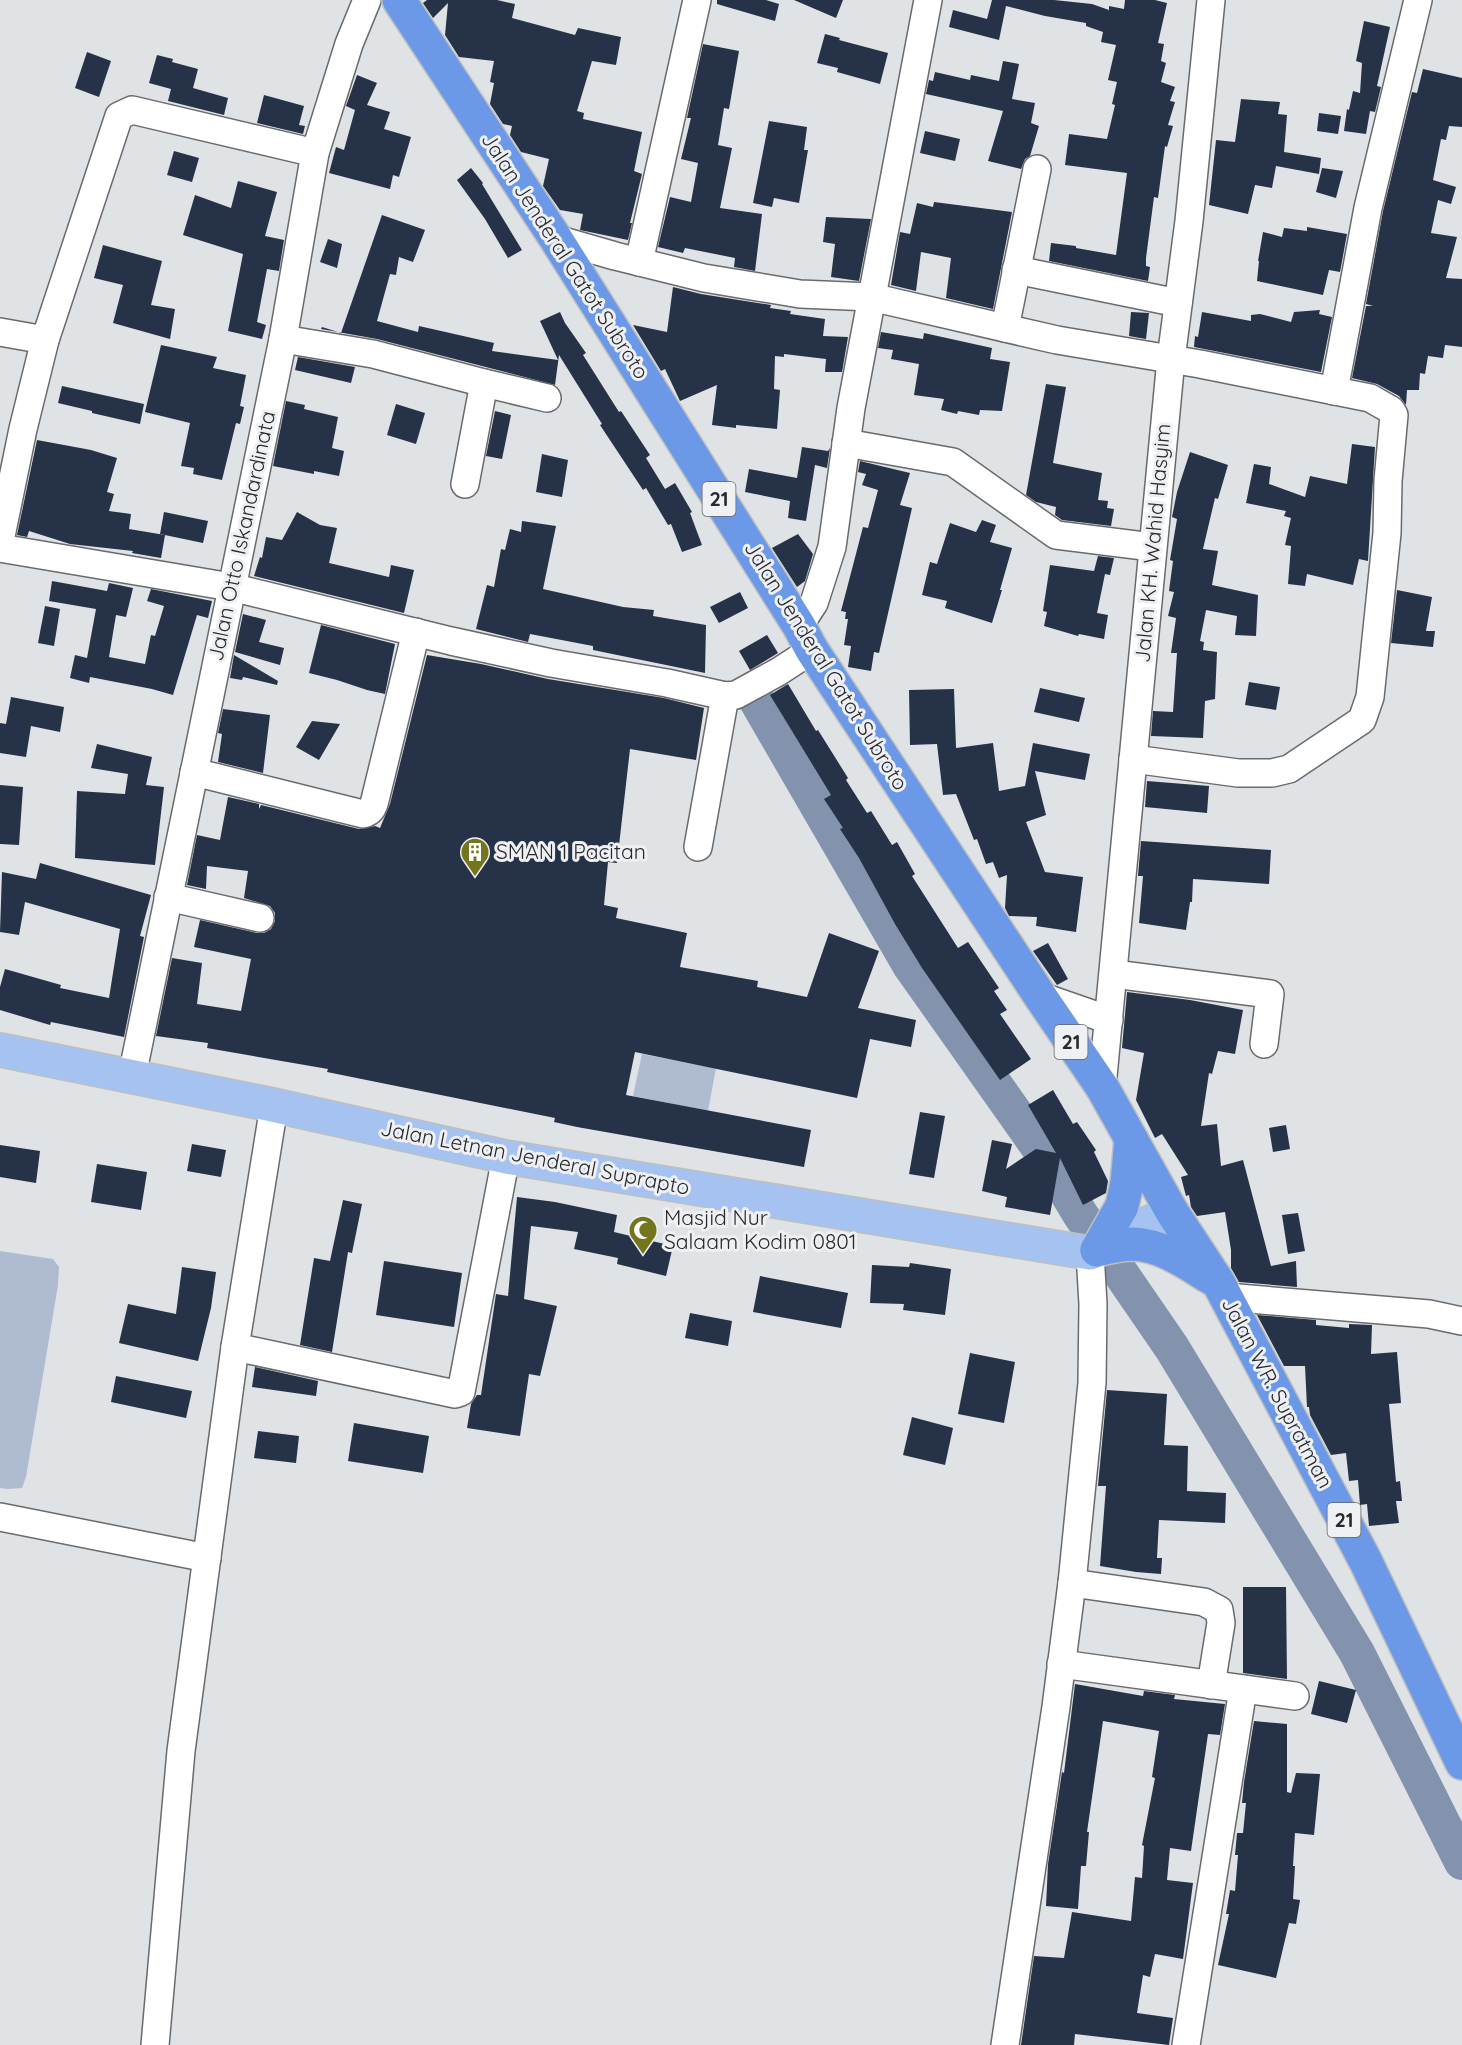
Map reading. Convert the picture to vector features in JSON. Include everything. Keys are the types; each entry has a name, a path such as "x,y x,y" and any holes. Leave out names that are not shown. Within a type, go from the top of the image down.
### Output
{"highway":[{"name":"Jalan Jenderal Gatot Subroto","path":"399,0 556,239 805,638 1102,1087"},
{"name":"21","path":"1102,1087 1172,1212 1222,1289"},
{"path":"1101,1246 1122,1206 1127,1183 1131,1139"},
{"path":"1101,1246 1132,1244 1153,1248 1183,1260 1222,1289"},
{"name":"Jalan WR. Supratman","path":"1222,1289 1366,1562 1462,1763"}],"main road":[{"name":"Jalan Letnan Jenderal Suprapto","path":"0,1050 274,1106 505,1164 1101,1246"},
{"path":"1101,1246 1172,1212"}],"street":[{"name":"Jalan Otto Iskandardinata","path":"132,1076 283,339 315,153 349,44 367,0"},
{"path":"639,262 697,0"},
{"path":"0,548 231,587 551,663 730,695 778,672 805,638 832,547 846,443 871,297 928,0"},
{"name":"Jalan KH. Wahid Hasyim","path":"1102,1087 1152,548 1211,0"},
{"path":"1334,391 1368,208 1418,0"},
{"path":"0,541 12,426 45,340 113,128 119,116 132,110 315,153"},
{"path":"1005,328 1037,169"},
{"path":"556,239 704,278 800,294 871,297 1057,340 1171,359 1370,398 1390,410 1394,415 1388,481 1387,533 1370,698 1362,720 1288,769 1272,773 1238,773 1133,759"},
{"path":"1016,270 1178,303"},
{"path":"0,332 45,340"},
{"path":"283,339 374,354 547,398"},
{"path":"465,484 484,383"},
{"path":"846,443 953,462 1056,535 1152,548"},
{"path":"194,772 363,814 369,812 375,800 416,632"},
{"path":"698,847 730,695"},
{"path":"168,897 260,918"},
{"path":"1114,974 1270,994 1264,1044"},
{"path":"1040,996 1109,1020"},
{"path":"155,2045 181,1751 235,1347 274,1106"},
{"path":"235,1347 455,1394 461,1392 505,1164"},
{"path":"1005,2045 1056,1707 1072,1583 1092,1383 1094,1304 1101,1246"},
{"path":"1222,1289 1417,1313 1462,1321"},
{"path":"0,1517 207,1558"},
{"path":"1072,1583 1213,1605 1219,1610 1221,1623 1211,1685"},
{"path":"1061,1664 1296,1696"},
{"path":"1186,2045 1243,1689"}],"shaded area":[{"path":"642,1054 716,1068 708,1111 633,1096"},
{"path":"0,1251 53,1259 59,1267 58,1285 26,1477 22,1488 8,1489 0,1488"}],"building":[{"path":"427,0 497,0 515,4 512,18 575,35 578,28 621,37 616,65 592,61 577,111 584,113 583,119 642,132 634,171 642,174 628,240 580,230 583,214 560,210 543,186 549,159 521,152 510,135 512,126 503,124 490,104 494,83 490,82 494,61 459,57 445,35 448,3 433,18 423,3"},
{"path":"717,0 766,0 779,4 775,21 717,4"},
{"path":"794,0 843,0 836,18"},
{"path":"992,0 1054,0 1092,4 1109,10 1109,6 1124,9 1125,0 1155,0 1167,3 1158,43 1164,44 1161,61 1166,63 1161,82 1175,87 1170,101 1175,102 1168,125 1173,126 1167,147 1165,146 1158,198 1154,197 1146,258 1146,266 1150,267 1148,281 1049,261 1051,243 1116,255 1127,173 1065,165 1069,134 1107,139 1115,105 1112,104 1117,82 1108,80 1116,45 1101,42 1103,32 1086,26 1086,23 1006,6 999,40 949,27 953,10 987,19"},
{"path":"1364,21 1390,27 1377,86 1381,87 1375,112 1370,111 1366,134 1344,131 1347,109 1349,110 1353,91 1360,93 1362,63 1356,61"},
{"path":"825,34 888,53 880,84 837,72 838,68 817,63"},
{"path":"703,44 739,51 729,109 724,108 718,145 732,148 720,208 762,214 755,271 734,267 735,258 685,248 683,253 658,247 670,197 691,202 698,163 681,159 691,118 687,118"},
{"path":"87,52 111,61 99,97 75,88"},
{"path":"157,55 198,69 193,88 228,98 224,115 168,101 171,89 149,83"},
{"path":"1003,61 1019,64 1012,99 1035,103 1031,123 1039,126 1030,156 1025,159 1021,169 988,161 1003,111 926,94 929,80 933,81 935,72 970,80 971,75 999,81"},
{"path":"1423,69 1462,78 1462,127 1449,126 1446,140 1441,139 1433,180 1456,187 1451,204 1438,200 1431,233 1457,237 1446,278 1462,279 1462,347 1445,345 1443,358 1428,356 1425,374 1420,373 1419,390 1407,390 1406,405 1399,396 1377,384 1352,378 1366,306 1373,306 1366,304 1383,211 1412,92 1417,93"},
{"path":"357,75 377,83 367,105 390,112 384,129 411,137 399,177 393,175 390,189 329,173 336,147 344,150 355,110 346,106"},
{"path":"264,95 304,106 299,125 305,126 303,134 257,123"},
{"path":"1241,99 1280,102 1278,114 1287,115 1284,152 1321,158 1319,174 1276,166 1272,188 1255,185 1248,214 1209,205 1216,140 1235,142"},
{"path":"1319,113 1341,116 1338,134 1317,131"},
{"path":"769,121 807,127 804,150 808,150 799,203 774,198 772,207 753,203"},
{"path":"925,131 960,139 955,161 920,153"},
{"path":"174,151 199,158 192,182 167,175"},
{"path":"471,168 483,183 522,250 508,258 485,219 457,180"},
{"path":"1322,168 1343,171 1336,198 1316,192"},
{"path":"238,181 277,192 265,236 284,240 279,271 267,269 257,322 266,325 262,339 228,331 243,254 183,235 195,195 231,208"},
{"path":"934,202 1012,212 993,309 946,298 951,258 921,252 916,291 891,285 900,232 910,234 917,203 933,207"},
{"path":"382,215 425,230 413,262 399,257 396,275 390,274 377,321 418,332 419,326 494,343 492,351 558,360 540,321 560,312 586,353 583,355 619,412 621,411 650,455 646,458 665,489 675,483 692,512 690,513 702,545 682,552 671,524 668,525 646,488 643,490 600,425 602,424 559,355 555,385 377,339 341,333"},
{"path":"826,217 871,219 859,281 831,277 835,244 823,242"},
{"path":"1307,227 1347,234 1340,272 1329,270 1323,295 1257,281 1263,232 1282,237 1284,228 1307,231"},
{"path":"328,239 342,244 337,268 320,262"},
{"path":"103,245 162,261 151,305 175,309 170,339 113,323 123,285 94,278"},
{"path":"673,287 701,294 771,305 770,308 791,311 790,314 825,319 823,336 848,337 842,372 825,372 826,359 784,354 784,357 775,356 774,389 780,390 777,429 712,425 717,385 680,401 665,369 661,371 633,325 667,332"},
{"path":"1320,310 1319,314 1332,317 1321,372 1194,347 1202,312 1251,321 1251,315 1260,314 1291,322 1294,312"},
{"path":"1131,312 1149,313 1146,339 1129,336"},
{"path":"881,332 923,339 924,333 992,348 990,359 1010,362 1002,411 980,410 979,415 958,411 957,414 941,410 944,399 914,395 919,364 891,359 893,350 878,348"},
{"path":"161,345 217,357 213,368 246,375 240,406 244,407 240,424 236,423 222,480 193,474 194,468 181,466 190,423 145,412"},
{"path":"298,357 355,367 351,383 295,370"},
{"path":"1046,384 1066,387 1053,463 1102,473 1098,500 1108,501 1107,508 1114,509 1111,526 1062,520 1055,515 1056,507 1036,502 1026,495"},
{"path":"62,386 144,404 140,424 58,403"},
{"path":"286,401 305,405 304,409 338,417 332,448 344,451 339,476 273,466"},
{"path":"396,404 425,413 416,444 387,435"},
{"path":"495,411 511,415 502,459 486,456"},
{"path":"37,440 91,450 117,458 107,492 114,494 109,511 131,514 129,529 165,535 161,558 132,553 133,551 70,544 29,531 27,537 17,535"},
{"path":"1352,444 1375,447 1368,561 1359,559 1353,585 1307,574 1305,586 1288,584 1291,546 1285,545 1291,518 1284,516 1286,511 1246,503 1254,464 1271,467 1269,484 1305,497 1310,476 1347,484"},
{"path":"802,447 828,451 830,448 827,468 815,465 806,521 788,518 790,501 745,492 749,469 797,478"},
{"path":"1190,452 1228,465 1218,499 1215,498 1203,549 1218,551 1212,585 1258,595 1256,636 1235,635 1237,616 1206,610 1200,641 1204,642 1203,650 1217,652 1215,699 1205,701 1203,738 1151,736 1153,711 1173,712 1177,653 1171,653 1176,618 1168,616 1174,592 1169,591 1173,561 1170,560 1177,519 1172,517 1177,492"},
{"path":"542,454 568,460 562,497 536,492"},
{"path":"860,461 910,473 900,505 912,508 879,653 874,652 871,671 848,667 851,646 844,645 848,619 845,619 846,612 841,611 863,527 868,528 878,490 862,485 866,474 858,472"},
{"path":"164,512 208,521 203,543 160,534"},
{"path":"297,512 320,525 337,528 329,563 389,577 391,565 414,570 404,613 254,576 260,557 262,558 266,537 282,540"},
{"path":"982,520 996,525 990,542 1012,548 992,623 945,608 947,601 922,595 930,562 937,564 950,523 976,532"},
{"path":"522,521 556,526 543,589 623,607 654,610 653,616 706,625 705,673 593,650 593,646 530,634 528,642 476,629 487,585 494,587 501,549 505,550 510,529 521,532"},
{"path":"798,534 813,554 805,581 797,587 772,548"},
{"path":"1098,556 1114,558 1110,575 1105,574 1097,613 1108,615 1104,639 1079,634 1078,636 1044,626 1047,612 1043,611 1050,565 1094,571"},
{"path":"52,581 107,591 109,583 133,588 126,617 116,615 109,657 145,664 151,635 155,636 164,606 147,601 151,589 212,601 208,618 197,615 173,695 90,677 89,683 70,678 75,655 87,658 96,609 49,601"},
{"path":"1397,590 1432,597 1426,631 1435,631 1433,647 1391,643"},
{"path":"740,592 748,608 719,623 710,607"},
{"path":"45,606 60,609 54,646 38,643"},
{"path":"243,614 266,620 259,642 284,648 280,665 235,652"},
{"path":"321,625 395,644 385,694 309,673"},
{"path":"767,635 778,653 750,670 739,651"},
{"path":"234,655 278,681 277,685 243,677 242,680 230,678"},
{"path":"427,655 548,679 664,698 704,708 696,760 630,749 617,863 608,862 604,905 618,908 616,918 687,933 680,967 758,981 757,987 807,997 829,933 879,951 858,1008 916,1020 911,1047 870,1039 857,1098 635,1052 626,1095 811,1130 804,1167 577,1127 554,1122 555,1118 327,1072 328,1069 207,1048 208,1043 156,1036 172,958 202,963 197,1004 241,1011 251,959 194,947 200,920 257,933 264,933 271,929 275,921 275,913 270,906 244,898 248,871 207,866 206,889 187,885 197,835 220,840 228,797 259,804 259,809 261,805 359,829 375,826 380,828 390,804"},
{"path":"1249,682 1280,687 1276,710 1245,705"},
{"path":"788,684 848,778 846,780 867,813 871,811 892,845 897,842 915,874 912,876 958,948 968,942 999,988 994,991 1007,1010 1000,1014 1031,1059 1000,1080 922,968 840,829 843,828 824,799 831,795 770,695"},
{"path":"1040,688 1085,698 1079,722 1034,712"},
{"path":"954,689 956,748 993,743 999,791 1025,786 1033,743 1090,754 1085,780 1035,771 1046,815 1026,822 1045,872 1083,877 1076,932 1036,926 1037,917 1009,916 1005,908 1007,875 999,878 993,862 986,864 956,794 943,795 937,744 910,745 909,690"},
{"path":"11,697 64,707 60,732 31,726 26,757 0,753 0,723 6,724"},
{"path":"223,709 270,715 263,773 218,762 222,734 218,733"},
{"path":"312,721 340,724 319,760 296,747"},
{"path":"97,744 152,757 146,785 164,787 155,865 75,858 77,791 125,794 128,774 91,768"},
{"path":"1147,781 1209,786 1207,813 1145,807"},
{"path":"0,785 23,787 19,845 0,844"},
{"path":"1141,841 1271,850 1269,884 1193,879 1192,902 1190,902 1186,930 1139,923 1143,876 1138,876"},
{"path":"40,863 151,895 140,936 144,937 124,1037 51,1022 50,1025 0,1010 0,987 5,969 61,985 60,988 109,998 120,929 25,902 19,935 0,932 2,872 36,879"},
{"path":"1048,943 1068,979 1057,985 1033,951"},
{"path":"1127,992 1243,1010 1235,1054 1218,1051 1212,1074 1209,1073 1201,1126 1217,1124 1221,1166 1243,1160 1271,1266 1296,1261 1297,1287 1239,1282 1231,1268 1231,1250 1225,1212 1197,1216 1191,1207 1189,1195 1186,1196 1181,1177 1188,1175 1162,1134 1155,1138 1136,1100 1144,1053 1122,1048"},
{"path":"1053,1090 1073,1124 1077,1122 1096,1150 1094,1152 1108,1181 1106,1193 1083,1205 1060,1158 1050,1215 1005,1207 1007,1197 982,1191 992,1140 1012,1144 1006,1169 1036,1149 1056,1153 1028,1105"},
{"path":"920,1112 945,1116 934,1178 909,1174"},
{"path":"1286,1125 1290,1149 1273,1152 1269,1128"},
{"path":"192,1144 226,1150 221,1177 187,1171"},
{"path":"0,1145 40,1151 36,1183 0,1177"},
{"path":"97,1164 147,1172 141,1210 91,1202"},
{"path":"517,1197 555,1202 617,1215 614,1232 673,1246 666,1276 617,1264 618,1258 574,1249 578,1232 531,1226 524,1299 557,1306 540,1376 529,1374 520,1436 467,1428 471,1404 477,1395 481,1395 496,1294 508,1296"},
{"path":"343,1200 362,1204 352,1253 348,1252 332,1352 300,1345 314,1258 330,1261"},
{"path":"1298,1213 1305,1251 1288,1254 1282,1215"},
{"path":"384,1261 462,1273 454,1327 376,1315"},
{"path":"910,1263 951,1269 945,1315 903,1310 904,1304 870,1303 872,1265 909,1267"},
{"path":"182,1267 216,1272 211,1308 198,1361 119,1343 128,1304 176,1314"},
{"path":"760,1276 848,1293 841,1328 753,1312"},
{"path":"690,1313 732,1321 728,1346 685,1338"},
{"path":"1257,1315 1316,1320 1316,1325 1349,1328 1349,1324 1372,1325 1371,1354 1397,1352 1401,1403 1389,1404 1396,1482 1400,1481 1402,1501 1396,1501 1399,1523 1369,1526 1367,1504 1360,1505 1358,1480 1349,1481 1346,1453 1331,1455 1310,1415 1309,1407 1307,1407 1305,1366 1284,1366"},
{"path":"970,1353 1015,1362 1004,1423 958,1414"},
{"path":"255,1367 318,1381 316,1396 252,1387"},
{"path":"116,1376 192,1391 186,1418 111,1402"},
{"path":"1107,1390 1167,1394 1164,1445 1188,1446 1187,1491 1226,1493 1225,1523 1159,1520 1157,1558 1162,1558 1161,1574 1100,1566 1106,1486 1098,1486"},
{"path":"912,1417 953,1428 945,1465 903,1455"},
{"path":"354,1423 429,1436 423,1473 348,1461"},
{"path":"258,1431 299,1436 296,1463 254,1458"},
{"path":"1243,1587 1286,1587 1287,1679 1243,1673"},
{"path":"1319,1681 1356,1690 1347,1723 1311,1714"},
{"path":"1075,1684 1143,1696 1144,1691 1175,1695 1174,1699 1225,1704 1220,1735 1208,1734 1191,1851 1170,1848 1167,1880 1193,1883 1183,1959 1155,1954 1150,1977 1143,1975 1137,2013 1173,2018 1169,2045 1075,2034 1074,2045 1021,2045 1034,1956 1064,1958 1072,1912 1131,1921 1135,1877 1142,1878 1144,1846 1142,1845 1155,1778 1152,1777 1159,1731 1103,1721 1087,1832 1089,1832 1086,1866 1081,1866 1078,1909 1046,1906 1048,1864 1062,1772 1064,1773"},
{"path":"1254,1721 1287,1724 1287,1792 1291,1793 1296,1773 1320,1774 1314,1835 1295,1833 1293,1899 1300,1900 1296,1924 1289,1923 1276,1978 1218,1965 1229,1914 1226,1914 1230,1890 1235,1891 1237,1833 1243,1833 1246,1803 1242,1803 1244,1782"}],"waterway":[{"path":"753,694 910,965 1045,1156 1080,1214 1172,1348 1357,1653 1462,1862"}],"place":[{"name":"SMAN 1 Pacitan","path":"475,878"},
{"name":"Masjid Nur Salaam Kodim 0801","path":"643,1256"}]}
